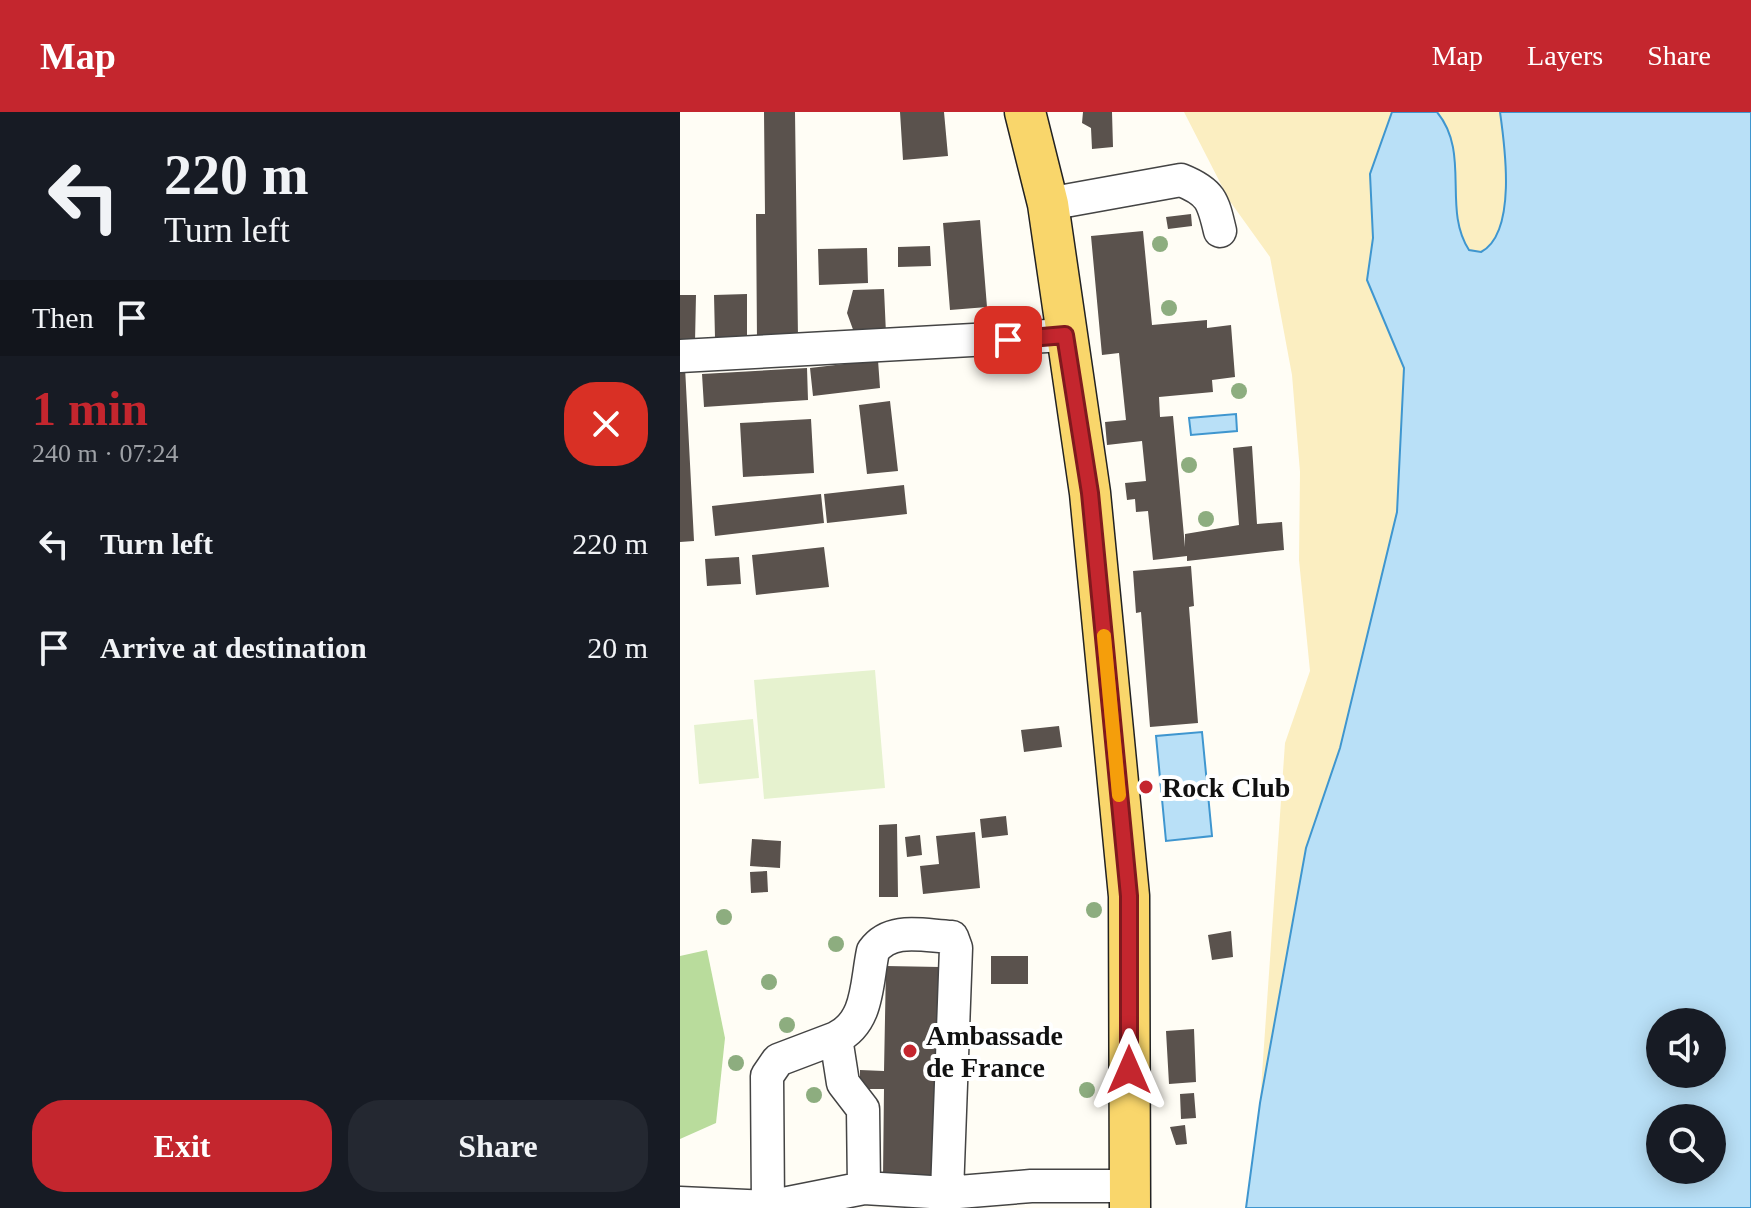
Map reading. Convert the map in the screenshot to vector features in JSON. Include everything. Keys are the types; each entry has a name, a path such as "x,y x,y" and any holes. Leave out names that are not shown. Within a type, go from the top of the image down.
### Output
{"main road":[{"path":"1025,112 1048,204 1090,493 1129,896 1130,1197"}],"street":[{"path":"1048,204 1181,180 1201,188 1214,204 1220,231"},
{"path":"680,356 1065,335"},
{"path":"768,1207 767,1076 778,1060 852,1030 859,1020 873,951 890,935 952,937 956,948 947,1193"},
{"path":"836,1038 843,1083 863,1109 864,1188"},
{"path":"680,1203 768,1207 864,1188 947,1193 1031,1186 1130,1197"}],"green space":[{"path":"875,670 885,788 764,799 754,680"},
{"path":"753,719 759,778 699,784 694,725"},
{"path":"707,950 725,1038 716,1123 680,1139 680,956"}],"sand":[{"path":"1184,112 1392,112 1370,174 1373,238 1367,280 1404,368 1397,512 1340,748 1306,848 1260,1103 1285,743 1310,671 1299,560 1300,472 1292,375 1270,257 1229,200"},
{"path":"1437,112 1500,112 1506,166 1504,206 1500,225 1483,252 1469,250 1461,234 1451,144"}],"water":[{"path":"1392,112 1437,112 1453,145 1457,217 1461,234 1469,250 1481,252 1492,242 1504,209 1506,167 1500,112 1751,112 1751,1208 1246,1208 1260,1103 1306,848 1340,748 1397,512 1404,368 1367,280 1373,238 1370,174"},
{"path":"1236,414 1237,431 1191,435 1189,418"},
{"path":"1202,732 1212,836 1166,841 1156,736"}],"building":[{"path":"764,112 795,112 798,338 757,339 756,214 765,214"},
{"path":"900,112 944,112 948,156 903,160"},
{"path":"1083,112 1112,112 1113,147 1092,149 1091,128 1082,123"},
{"path":"1191,214 1192,226 1168,229 1166,217"},
{"path":"980,220 987,307 950,310 943,223"},
{"path":"1143,231 1152,325 1207,320 1207,328 1231,325 1235,377 1212,380 1213,392 1159,397 1160,417 1173,416 1185,547 1185,534 1239,525 1233,448 1252,446 1257,524 1282,522 1284,550 1187,561 1187,556 1153,560 1148,511 1136,512 1135,499 1127,500 1125,483 1146,481 1142,441 1107,445 1105,422 1126,420 1119,353 1102,355 1091,236"},
{"path":"930,246 931,266 898,267 898,247"},
{"path":"867,248 868,283 819,285 818,249"},
{"path":"884,289 886,334 855,335 847,313 853,290"},
{"path":"747,294 747,337 715,338 714,295"},
{"path":"680,295 696,295 695,342 680,342"},
{"path":"878,360 880,388 813,396 810,368"},
{"path":"680,367 685,367 694,541 680,542"},
{"path":"807,368 808,400 704,407 702,374"},
{"path":"890,401 898,471 867,474 859,405"},
{"path":"811,419 814,473 743,477 740,423"},
{"path":"904,485 907,514 827,523 824,494"},
{"path":"821,494 824,523 715,536 712,506"},
{"path":"824,547 829,587 756,595 752,555"},
{"path":"739,557 741,584 707,586 705,559"},
{"path":"1191,566 1194,606 1189,607 1198,723 1150,727 1141,612 1136,613 1133,571"},
{"path":"1059,726 1062,747 1024,752 1021,730"},
{"path":"1006,816 1008,835 982,838 980,819"},
{"path":"897,824 898,897 879,897 879,825"},
{"path":"975,832 980,888 923,894 920,866 939,864 936,836"},
{"path":"920,835 922,855 907,857 905,837"},
{"path":"752,839 781,841 780,868 750,866"},
{"path":"767,871 768,892 751,893 750,872"},
{"path":"1231,931 1233,957 1212,960 1208,935"},
{"path":"991,956 1028,956 1028,984 991,984"},
{"path":"886,966 940,967 937,1177 883,1177 884,1089 860,1089 860,1070 884,1071"},
{"path":"1194,1029 1196,1082 1169,1084 1166,1031"},
{"path":"1194,1093 1196,1118 1181,1119 1180,1094"},
{"path":"1185,1125 1187,1144 1176,1145 1170,1127"}],"slow traffic":[{"path":"1104,636 1119,795"}],"place":[{"name":"Rock Club","path":"1146,787"},
{"name":"Ambassade de France","path":"910,1051"}],"route":[{"path":"1008,340 1065,335 1090,493 1129,896 1129,1070"}]}
